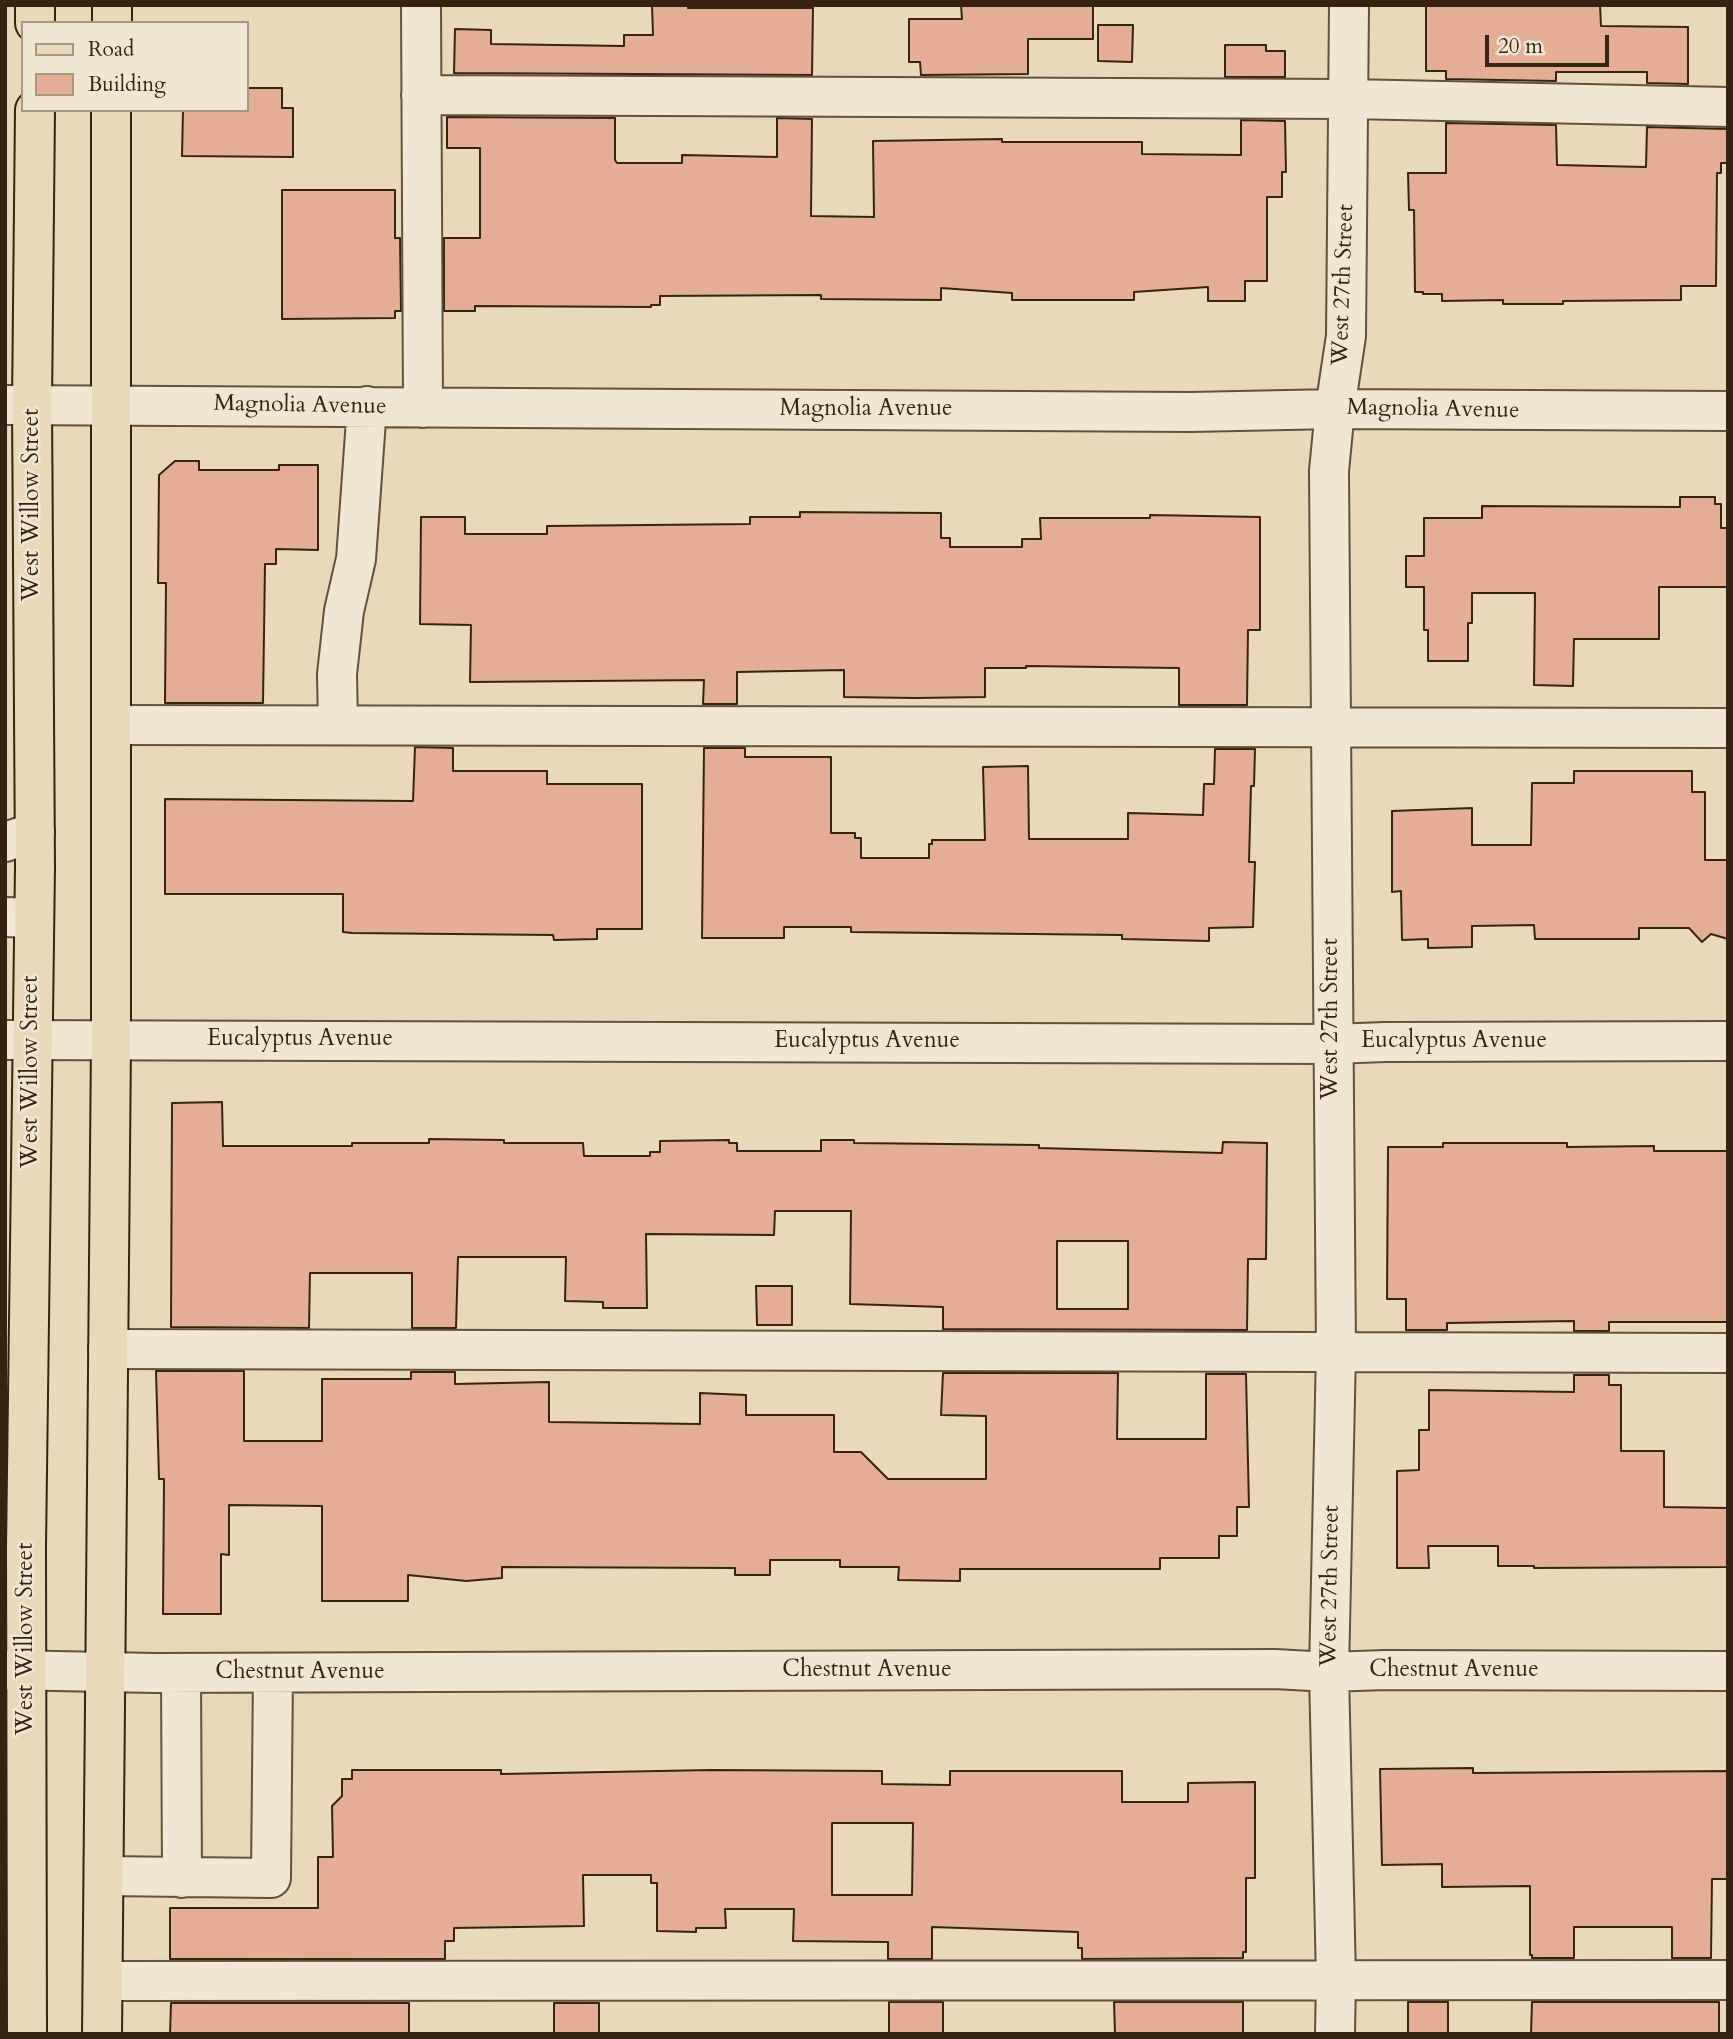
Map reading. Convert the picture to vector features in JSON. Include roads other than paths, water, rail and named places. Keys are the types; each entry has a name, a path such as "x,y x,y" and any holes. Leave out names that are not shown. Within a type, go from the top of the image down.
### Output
{"main road":[{"name":"West Willow Street","path":"27,2034 15,1546 20,837 19,404 34,112"},
{"path":"102,2034 111,1041 111,112"}],"street":[{"path":"421,5 423,408"},
{"name":"West 27th Street","path":"1335,2034 1329,1672 1336,1352 1329,471 1346,336 1349,5"},
{"path":"421,95 1349,99 1728,107"},
{"name":"Magnolia Avenue","path":"19,404 1176,412 1728,411"},
{"path":"338,726 337,674 344,611 356,559 367,406"},
{"path":"111,725 1728,728"},
{"name":"Eucalyptus Avenue","path":"19,1040 1332,1044 1728,1041"},
{"path":"108,1349 1728,1353"},
{"name":"Chestnut Avenue","path":"16,1670 181,1673 1262,1669 1329,1672 1728,1671"},
{"path":"181,1673 182,1878"},
{"path":"104,1876 271,1878 273,1673"},
{"path":"103,1981 1728,1980"}]}
